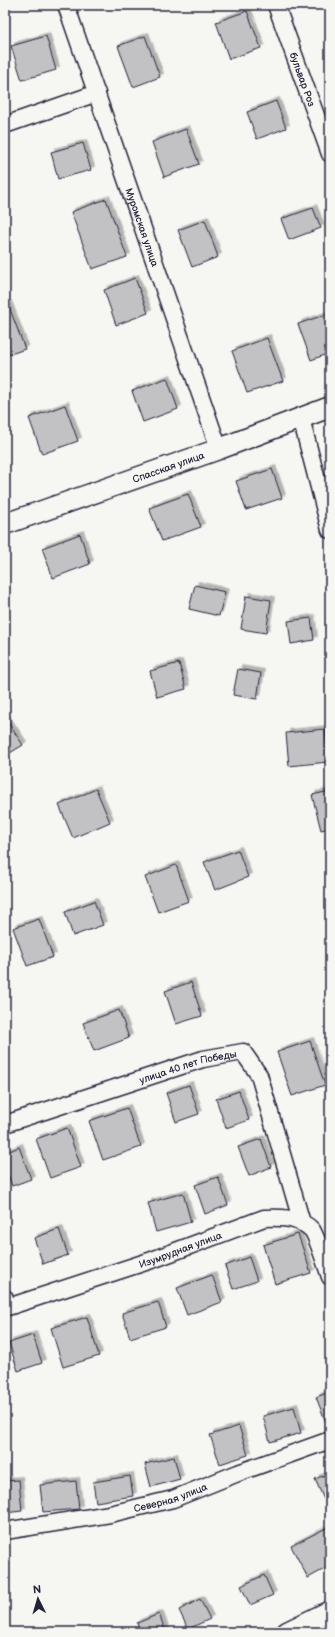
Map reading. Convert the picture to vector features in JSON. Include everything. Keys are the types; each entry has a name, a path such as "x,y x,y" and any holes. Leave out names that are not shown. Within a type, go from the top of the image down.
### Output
{"street":[{"name":"Муромская улица","path":"66,5 219,449"},
{"name":"бульвар Роз","path":"276,5 330,154"},
{"path":"5,125 97,93"},
{"name":"Спасская улица","path":"5,524 219,449 330,407"},
{"path":"301,418 330,530"},
{"name":"улица 40 лет Победы","path":"5,1124 203,1059 243,1052 259,1075 302,1223"},
{"name":"Изумрудная улица","path":"6,1304 152,1260 264,1218 278,1217 302,1223"},
{"path":"302,1223 312,1230 330,1277"},
{"name":"Северная улица","path":"5,1531 110,1514 173,1499 238,1473 330,1440"},
{"path":"286,1632 330,1611"}],"building":[{"path":"247,11 261,48 229,59 216,22"},
{"path":"46,36 56,70 22,80 11,46"},
{"path":"145,36 160,77 133,87 118,46"},
{"path":"276,101 286,128 257,139 247,112"},
{"path":"186,129 199,164 164,177 152,142"},
{"path":"83,143 91,170 58,179 51,152"},
{"path":"106,199 127,257 92,269 71,212"},
{"path":"313,208 321,228 289,240 281,219"},
{"path":"205,220 218,257 192,267 178,230"},
{"path":"135,278 148,313 116,325 104,290"},
{"path":"8,304 25,349 5,356 5,306"},
{"path":"330,313 330,353 311,360 298,324"},
{"path":"267,338 283,381 247,393 232,351"},
{"path":"167,378 178,409 143,422 132,391"},
{"path":"65,405 78,441 42,454 29,418"},
{"path":"272,469 282,498 246,510 236,481"},
{"path":"188,494 201,527 162,541 149,508"},
{"path":"80,534 90,564 53,578 42,548"},
{"path":"195,585 225,592 219,616 189,609"},
{"path":"246,596 271,600 266,633 241,629"},
{"path":"311,618 314,640 291,644 288,621"},
{"path":"179,663 186,689 157,697 150,671"},
{"path":"238,669 261,673 257,699 233,695"},
{"path":"5,718 23,745 5,756"},
{"path":"325,729 328,762 289,766 286,733"},
{"path":"96,789 110,822 73,838 59,805"},
{"path":"330,791 330,828 321,830 312,795"},
{"path":"238,850 248,877 215,890 204,862"},
{"path":"176,865 189,901 158,912 145,877"},
{"path":"94,901 103,925 73,936 65,912"},
{"path":"39,919 53,957 27,966 13,928"},
{"path":"191,982 202,1016 176,1024 165,991"},
{"path":"119,1010 129,1038 94,1051 83,1023"},
{"path":"310,1041 325,1085 292,1096 277,1052"},
{"path":"189,1085 199,1114 176,1122 166,1093"},
{"path":"239,1091 249,1120 226,1128 216,1099"},
{"path":"127,1108 141,1147 103,1160 89,1121"},
{"path":"67,1128 81,1167 50,1178 36,1139"},
{"path":"261,1139 271,1167 249,1176 238,1147"},
{"path":"19,1147 31,1179 12,1186 5,1167 5,1153"},
{"path":"218,1177 228,1205 205,1214 195,1185"},
{"path":"183,1193 191,1222 156,1232 148,1203"},
{"path":"59,1229 68,1255 43,1264 34,1238"},
{"path":"298,1234 311,1273 275,1284 263,1245"},
{"path":"249,1257 257,1281 233,1289 225,1266"},
{"path":"212,1275 222,1302 187,1315 177,1288"},
{"path":"158,1302 166,1327 130,1338 122,1313"},
{"path":"87,1317 99,1356 63,1367 51,1328"},
{"path":"33,1335 42,1363 18,1371 9,1343"},
{"path":"330,1392 330,1424 327,1425 316,1397"},
{"path":"294,1407 301,1433 270,1442 263,1416"},
{"path":"239,1426 248,1455 220,1464 210,1435"},
{"path":"174,1457 180,1479 151,1487 145,1464"},
{"path":"330,1473 330,1510 329,1511 315,1479"},
{"path":"130,1476 133,1496 96,1502 93,1482"},
{"path":"19,1480 22,1511 5,1513 5,1481"},
{"path":"76,1481 79,1509 43,1512 40,1485"},
{"path":"326,1528 330,1536 330,1566 308,1578 291,1546"},
{"path":"264,1575 273,1595 250,1605 241,1586"},
{"path":"200,1599 210,1619 188,1629 179,1610"},
{"path":"159,1614 166,1632 140,1632 137,1623"}]}
